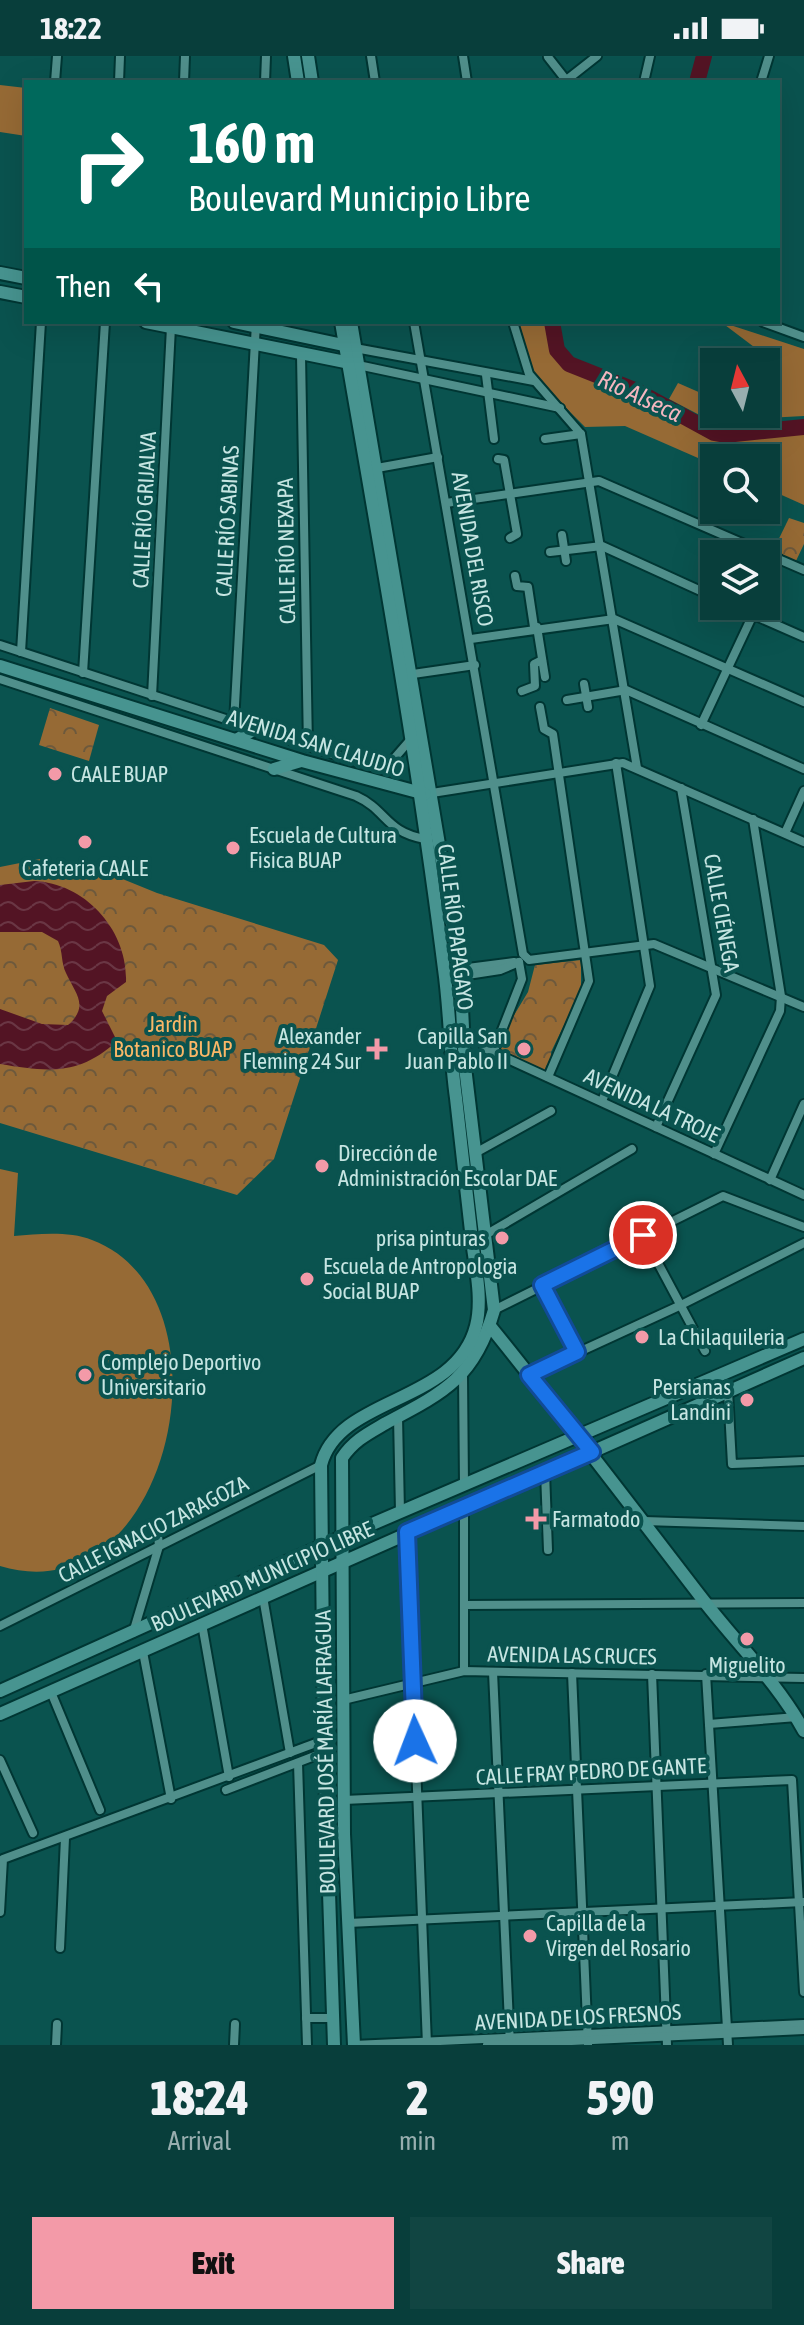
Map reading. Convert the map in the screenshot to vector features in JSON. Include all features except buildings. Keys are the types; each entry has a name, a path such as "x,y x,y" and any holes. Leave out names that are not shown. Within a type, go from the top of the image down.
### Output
{"main road":[{"path":"294,56 298,80"},
{"path":"308,56 312,80"},
{"path":"0,273 24,278"},
{"path":"0,292 24,297"},
{"path":"156,324 353,364"},
{"path":"256,324 350,346"},
{"name":"CALLE RÍO PAPAGAYO","path":"342,324 350,346 411,738 460,972 465,1067 494,1310 485,1342 451,1388 361,1437 342,1458"},
{"name":"CALLE RÍO PAPAGAYO","path":"350,346 351,324"},
{"name":"CALLE RÍO PAPAGAYO","path":"321,1465 330,1443 347,1427 436,1382 462,1352 476,1327 478,1286 450,1055 445,971 425,839 425,794 413,674 377,468 353,364"},
{"name":"AVENIDA SAN CLAUDIO","path":"0,666 302,761 425,794"},
{"path":"238,739 255,729"},
{"path":"274,769 302,761"},
{"path":"490,1326 592,1452 706,1603 771,1679 804,1731"},
{"name":"BOULEVARD MUNICIPIO LIBRE","path":"0,1691 342,1537 804,1339"},
{"name":"BOULEVARD MUNICIPIO LIBRE","path":"0,1714 804,1358"},
{"name":"BOULEVARD JOSÉ MARÍA LAFRAGUA","path":"342,1458 344,1800 354,2045"},
{"name":"BOULEVARD JOSÉ MARÍA LAFRAGUA","path":"321,1465 334,2045"}],"street":[{"path":"55,80 57,56"},
{"path":"119,80 120,56"},
{"path":"184,80 185,56"},
{"path":"265,80 266,56"},
{"path":"371,56 375,80"},
{"path":"463,56 467,80"},
{"path":"566,80 597,56"},
{"path":"644,80 650,56"},
{"path":"762,80 769,56"},
{"path":"548,57 564,80"},
{"path":"21,652 41,324"},
{"path":"83,673 105,324"},
{"name":"CALLE RÍO SABINAS","path":"234,723 256,324"},
{"name":"AVENIDA DEL RISCO","path":"414,324 471,639 522,951 529,960 585,952"},
{"path":"514,324 525,366 534,381 581,434 637,768"},
{"path":"768,324 804,337"},
{"name":"CALLE RÍO GRIJALVA","path":"152,696 171,327"},
{"path":"350,346 486,375 534,381"},
{"name":"CALLE RÍO NEXAPA","path":"301,355 308,747"},
{"path":"353,364 560,408"},
{"path":"486,375 494,439"},
{"path":"545,439 581,434"},
{"path":"377,468 438,457"},
{"path":"501,459 517,536 510,538"},
{"path":"446,503 590,480 606,483 737,540"},
{"path":"515,523 526,521"},
{"path":"562,535 566,561"},
{"path":"550,552 602,546 700,591"},
{"path":"780,559 804,570"},
{"path":"515,576 517,586 528,586 545,677"},
{"path":"471,639 536,627 614,619 804,702"},
{"path":"701,725 751,620"},
{"path":"765,620 804,637"},
{"name":"AVENIDA SAN CLAUDIO","path":"0,645 308,747 379,767 396,758 411,738"},
{"path":"522,691 535,686 534,664 542,660"},
{"path":"413,674 475,665"},
{"name":"AVENIDA SAN CLAUDIO","path":"0,679 364,800 393,829 425,839"},
{"path":"584,684 588,702"},
{"path":"567,700 588,702 626,690 804,769"},
{"path":"540,707 544,729 553,734 588,987 548,1077"},
{"path":"602,1101 649,993 646,944 616,763"},
{"name":"AVENIDA SAN CLAUDIO","path":"425,794 616,763 637,768 804,842"},
{"name":"CALLE CIÉNEGA","path":"656,1127 715,999 714,967 681,788"},
{"path":"785,833 804,791"},
{"path":"714,1154 778,1018 781,996 753,819"},
{"path":"585,952 646,944 661,946 804,1007"},
{"name":"AVENIDA LA TROJE","path":"460,972 500,970 519,962 522,979 488,1050 804,1195"},
{"path":"770,1180 804,1104"},
{"path":"477,1152 551,1111"},
{"path":"487,1234 632,1149"},
{"path":"494,1310 723,1196 804,1227"},
{"path":"643,1235 705,1351"},
{"path":"529,1375 679,1306 804,1243"},
{"path":"542,1285 577,1352"},
{"path":"463,1375 464,1485"},
{"path":"728,1391 732,1464 804,1461"},
{"path":"398,1417 400,1512"},
{"name":"CALLE IGNACIO ZARAGOZA","path":"0,1626 321,1465"},
{"path":"545,1472 548,1550"},
{"path":"464,1508 464,1671"},
{"path":"644,1521 804,1526"},
{"path":"132,1634 159,1546 157,1525"},
{"path":"407,1532 427,2043"},
{"path":"263,1597 290,1753"},
{"path":"464,1605 804,1603"},
{"path":"202,1624 229,1777"},
{"path":"143,1652 171,1799"},
{"name":"AVENIDA LAS CRUCES","path":"343,1700 464,1671 804,1678"},
{"path":"493,1672 509,2042"},
{"path":"572,1673 588,2040"},
{"path":"652,1674 667,2037"},
{"path":"706,1674 728,2045"},
{"path":"51,1692 100,1810"},
{"path":"709,1724 797,1717"},
{"path":"0,1912 3,1859 290,1753 325,1746"},
{"path":"298,1763 325,1746"},
{"path":"0,1760 33,1833"},
{"name":"BOULEVARD JOSÉ MARÍA LAFRAGUA","path":"226,1790 298,1763 307,2045"},
{"name":"CALLE FRAY PEDRO DE GANTE","path":"344,1800 792,1780 801,1902"},
{"path":"60,1948 65,1838"},
{"path":"348,1923 801,1902 804,1992"},
{"path":"306,2018 334,2018"},
{"path":"56,2045 57,2024"},
{"path":"234,2045 235,2024"},
{"name":"AVENIDA DE LOS FRESNOS","path":"354,2045 667,2037 804,2024"},
{"name":"AVENIDA DE LOS FRESNOS","path":"727,2031 804,2030"},
{"name":"AVENIDA DE LOS FRESNOS","path":"487,2045 509,2042"}],"green space":[{"path":"0,85 24,88 24,136 0,132"},
{"path":"520,324 550,324 560,362 714,438 804,434 804,505 780,494 780,444 700,444 700,459 625,426 585,427 533,375"},
{"path":"724,324 804,349 804,416 780,417 780,348 755,348"},
{"path":"678,383 700,393 700,415 669,399"},
{"path":"789,518 804,523 804,544 795,563 780,556 778,540"},
{"path":"50,708 99,725 89,761 39,745"},
{"name":"Jardin Botanico BUAP","path":"40,859 93,867 157,893 324,945 338,960 274,1159 237,1195 0,1123 0,867"},
{"path":"581,960 581,990 551,1052 552,1062 546,1066 545,1074 500,1055 496,1045 528,992 535,965"},
{"name":"Complejo Deportivo Universitario","path":"0,1169 18,1173 14,1236 54,1234 83,1237 137,1272 164,1321 173,1381 165,1443 143,1500 107,1545 59,1569 0,1566"}],"water":[{"path":"34,881 70,890 86,900 111,928 125,963 126,982 107,996 102,1011 117,1041 89,1060 62,1069 0,1064 0,1009 42,1024 68,1025 78,1012 79,999 64,969 58,941 42,932 0,932 0,885"}],"waterway":[{"name":"Rio Alseca","path":"698,80 704,56"},
{"name":"Rio Alseca","path":"552,324 557,350 569,364 637,391 714,433 725,435 804,427"}],"place":[{"name":"CAALE BUAP","path":"55,774"},
{"name":"Cafeteria CAALE","path":"85,842"},
{"name":"Escuela de Cultura Fisica BUAP","path":"233,848"},
{"name":"Alexander Fleming 24 Sur","path":"377,1049"},
{"name":"Capilla San Juan Pablo II","path":"524,1049"},
{"name":"Dirección de Administración Escolar DAE","path":"322,1166"},
{"name":"prisa pinturas","path":"502,1238"},
{"name":"Escuela de Antropologia Social BUAP","path":"307,1279"},
{"name":"La Chilaquileria","path":"642,1337"},
{"name":"Complejo Deportivo Universitario","path":"85,1375"},
{"name":"Persianas Landini","path":"747,1400"},
{"name":"Farmatodo","path":"536,1519"},
{"name":"Miguelito","path":"747,1639"},
{"name":"Capilla de la Virgen del Rosario","path":"530,1936"}],"route":[{"path":"415,1741 407,1532 592,1452 529,1375 577,1352 542,1285 643,1235"}]}
